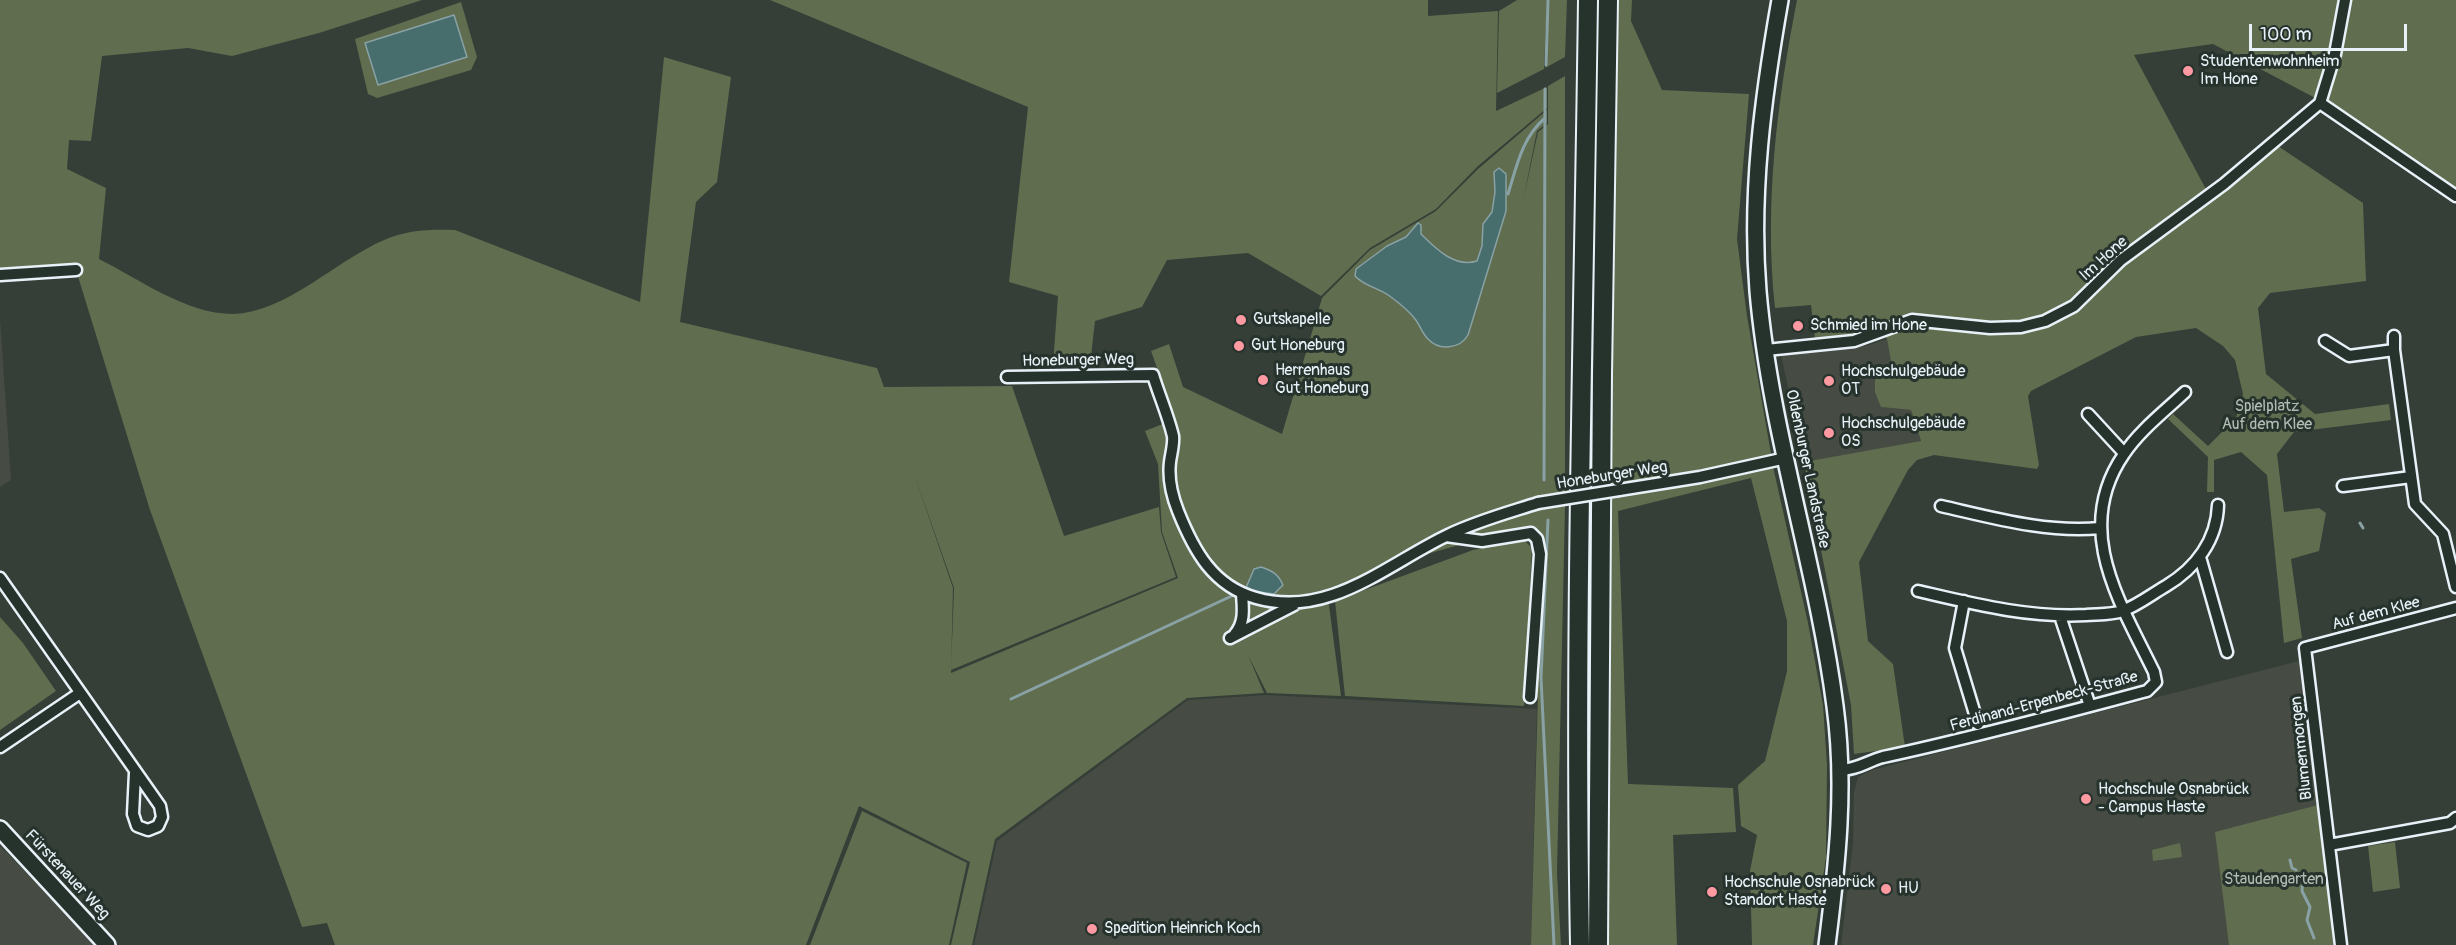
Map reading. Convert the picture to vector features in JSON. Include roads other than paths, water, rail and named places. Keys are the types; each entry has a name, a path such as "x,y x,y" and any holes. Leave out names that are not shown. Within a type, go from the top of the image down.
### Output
{"highway":[{"path":"1580,945 1578,839 1588,0"},
{"path":"1598,945 1597,824 1608,0"}],"street":[{"name":"Oldenburger Landstraße","path":"1780,0 1764,100 1756,191 1755,237 1766,350 1786,458 1823,631 1836,708 1840,770 1839,843 1827,945"},
{"path":"2345,0 2335,54 2320,103 2456,195"},
{"name":"Im Hone","path":"1766,350 1854,341 1912,320 1990,328 2021,327 2046,321 2074,306 2121,260 2224,184 2320,103"},
{"path":"0,275 76,270"},
{"path":"2394,336 2415,504 2443,534 2456,587"},
{"path":"2325,341 2349,356 2394,350"},
{"name":"Honeburger Weg","path":"1007,377 1153,375 1173,438 1170,479 1177,510 1202,560 1218,579 1239,593 1274,603 1298,604 1328,598 1478,521 1538,503 1700,477 1786,458"},
{"name":"Ferdinand-Erpenbeck-Straße","path":"1840,770 1850,770 1880,758 2147,691 2156,682 2154,672 2124,610 2103,559 2100,528 2108,482 2124,453 2185,392"},
{"path":"2088,414 2124,453"},
{"path":"2343,486 2411,477"},
{"path":"1918,591 2026,614 2060,616 2124,610 2178,579 2200,557 2216,526 2218,505"},
{"path":"1941,506 2040,527 2072,531 2100,528"},
{"path":"1446,536 1482,541 1531,533 1537,539 1540,554 1530,697"},
{"path":"2200,557 2227,652"},
{"path":"0,578 160,806 162,817 158,826 148,830 137,826 133,814 135,773"},
{"name":"Honeburger Weg","path":"1239,593 1243,615 1240,628 1230,638 1298,604"},
{"path":"1964,601 1955,648 1978,724"},
{"name":"Auf dem Klee","path":"2306,652 2456,608"},
{"path":"2060,616 2090,706"},
{"name":"Blumenmorgen","path":"2306,652 2341,945"},
{"path":"0,747 80,693"},
{"path":"2329,845 2450,823 2456,818"},
{"name":"Fürstenauer Weg","path":"0,829 107,945"}],"water":[{"path":"454,15 467,57 378,85 365,43"},
{"path":"1499,168 1506,174 1506,211 1468,335 1455,346 1443,347 1428,339 1417,321 1401,305 1387,294 1363,283 1355,276 1356,269 1387,246 1406,237 1418,223 1421,225 1421,234 1446,256 1461,262 1477,261 1482,246 1483,224 1492,212 1495,192 1494,172"},
{"path":"1261,567 1275,573 1283,585 1274,594 1245,590 1254,569"}],"waterway":[{"path":"1546,65 1548,0"},
{"path":"1544,480 1545,89"},
{"path":"1508,194 1526,143 1545,118"},
{"path":"1548,520 1541,678 1554,945"},
{"path":"2360,523 2363,528"},
{"path":"1011,699 1238,593"},
{"path":"2290,860 2292,868 2296,870"},
{"path":"2303,874 2302,891 2310,907 2307,920 2314,938"}],"place":[{"name":"Studentenwohnheim Im Hone","path":"2188,71"},
{"name":"Gutskapelle","path":"1241,320"},
{"name":"Schmied im Hone","path":"1798,326"},
{"name":"Gut Honeburg","path":"1239,346"},
{"name":"Herrenhaus Gut Honeburg","path":"1263,380"},
{"name":"Hochschulgebäude OT","path":"1829,381"},
{"name":"Hochschulgebäude OS","path":"1829,433"},
{"name":"Hochschule Osnabrück - Campus Haste","path":"2086,799"},
{"name":"HU","path":"1886,889"},
{"name":"Hochschule Osnabrück Standort Haste","path":"1712,892"},
{"name":"Spedition Heinrich Koch","path":"1092,929"}],"park label":[{"name":"Spielplatz Auf dem Klee","path":"2267,416"},
{"name":"Staudengarten","path":"2274,880"}]}
